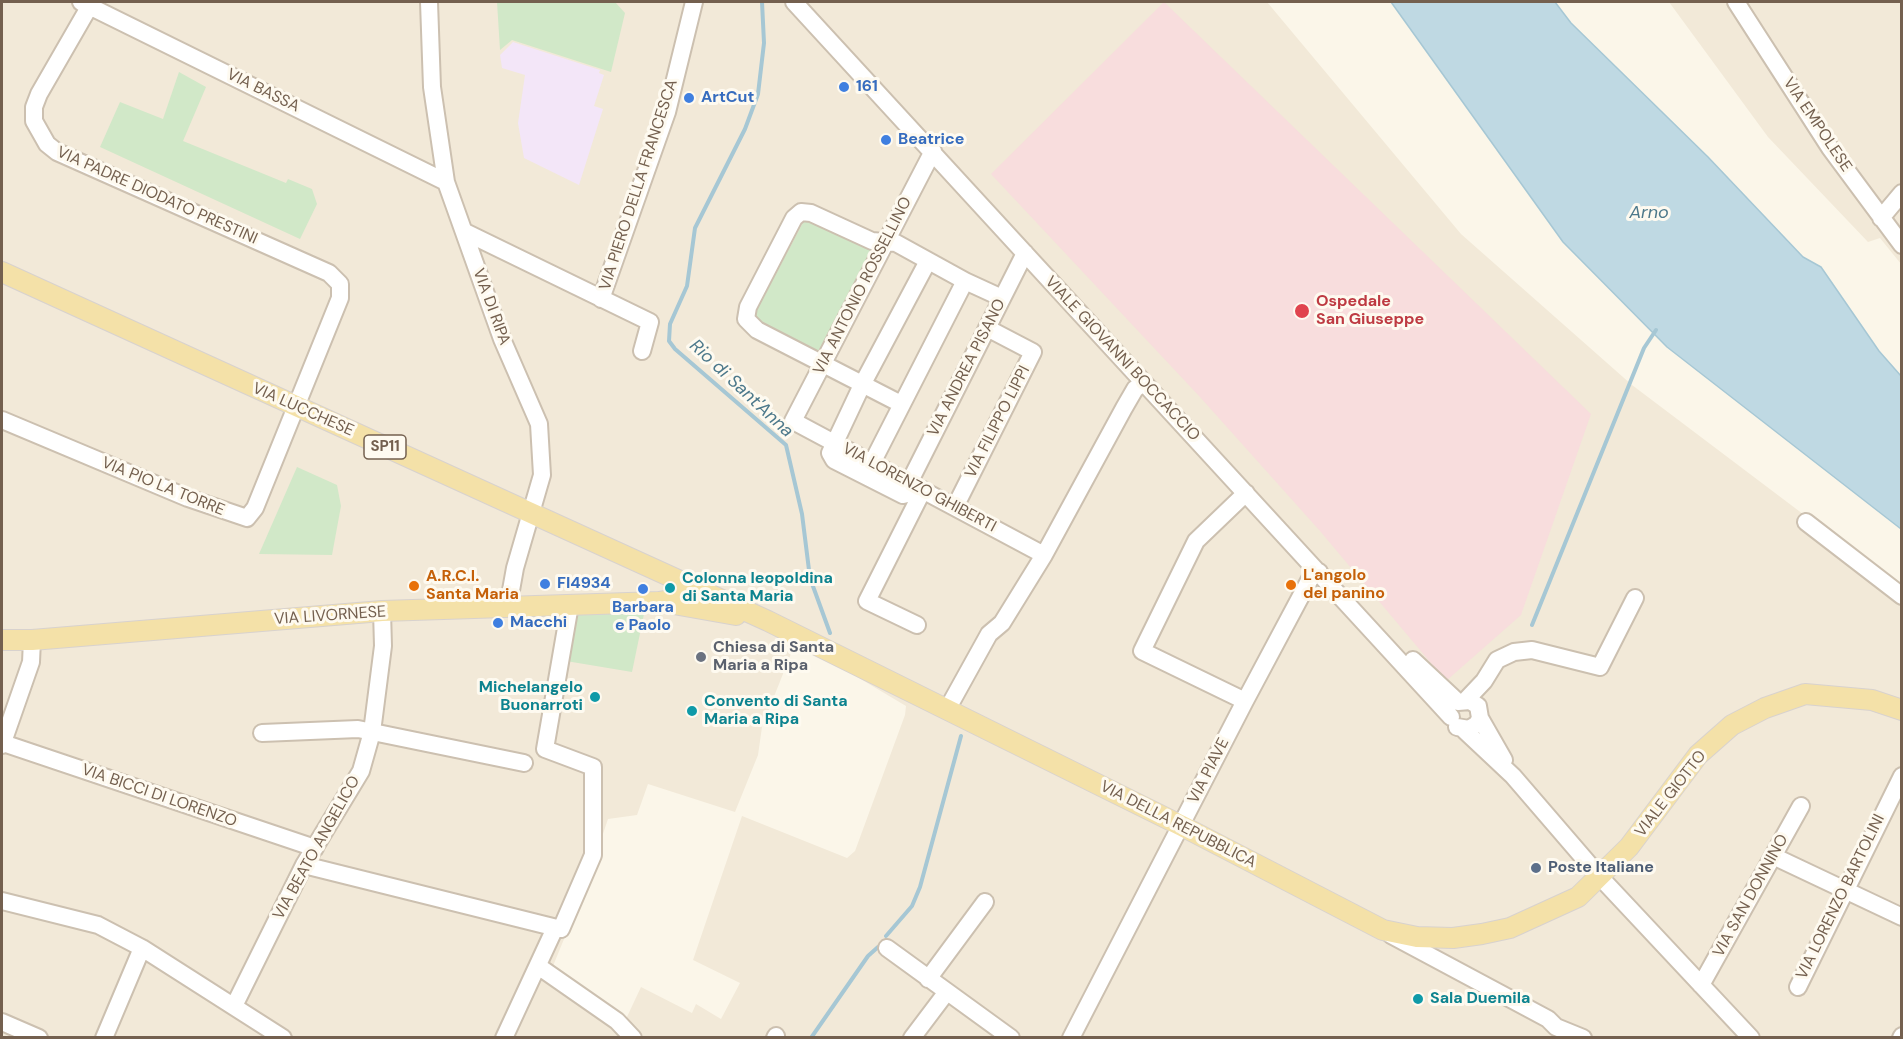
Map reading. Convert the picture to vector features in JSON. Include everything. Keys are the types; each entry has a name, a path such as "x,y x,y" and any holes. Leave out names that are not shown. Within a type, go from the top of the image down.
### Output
{"main road":[{"name":"VIA LUCCHESE","path":"2,272 768,621"},
{"name":"VIA LIVORNESE","path":"2,640 32,640 382,611 659,602 684,596 684,590 672,578"},
{"name":"VIA LIVORNESE","path":"659,602 768,621"},
{"name":"VIA DELLA REPUBBLICA","path":"768,621 948,708 1383,930"},
{"name":"VIALE GIOTTO","path":"1383,930 1418,937 1453,938 1510,928 1578,897 1629,847 1698,755 1732,725 1765,708 1805,694 1872,700 1902,710"}],"street":[{"name":"VIA DI RIPA","path":"429,2 432,87 446,182 502,339 539,424 542,475 515,567 508,607"},
{"name":"VIA PIERO DELLA FRANCESCA","path":"601,299 667,112 694,2"},
{"name":"VIALE GIOVANNI BOCCACCIO","path":"795,2 1319,572 1467,710 1474,728 1464,730 1513,776"},
{"name":"VIALE GIOVANNI BOCCACCIO","path":"795,2 832,29 864,60 1129,354 1417,663 1467,710 1513,776 1600,877 1751,1038"},
{"name":"VIA EMPOLESE","path":"1736,2 1830,148 1902,245"},
{"name":"VIA BASSA","path":"87,3 446,182"},
{"name":"VIA PADRE DIODATO PRESTINI","path":"87,3 34,107 34,121 46,144 57,152 329,273 340,284"},
{"name":"VIA ANTONIO ROSSELLINO","path":"793,421 933,151"},
{"path":"1881,218 1902,193"},
{"path":"901,404 757,330 746,319 748,307 789,228 801,212 811,213 872,241 887,242 912,250 965,281 1002,298"},
{"path":"465,232 651,322 642,351"},
{"name":"VIA ANDREA PISANO","path":"917,625 867,601 987,328 1025,253"},
{"path":"916,487 903,495 834,460 830,453 862,385 928,261"},
{"path":"872,463 965,281"},
{"name":"VIA PIO LA TORRE","path":"2,420 188,498 247,518 255,508 340,298 340,284"},
{"name":"VIA FILIPPO LIPPI","path":"955,507 1033,351 987,328"},
{"path":"948,708 989,634 1002,623 1044,555 1124,408 1135,390 1143,383"},
{"name":"VIA LORENZO GHIBERTI","path":"793,421 1044,555"},
{"path":"1245,701 1142,651 1196,540 1246,493"},
{"path":"1806,522 1902,596"},
{"name":"VIA PIAVE","path":"1071,1038 1245,701 1310,579 1319,572"},
{"path":"1467,710 1497,660 1514,652 1532,650 1600,667 1635,598"},
{"path":"504,1038 593,855 593,767 545,749 570,605"},
{"name":"VIA BEATO ANGELICO","path":"234,1006 304,865 361,771 372,732 383,646 382,611"},
{"path":"2,744 31,662 32,640"},
{"path":"262,733 358,729 524,763"},
{"name":"VIA BICCI DI LORENZO","path":"2,744 315,848"},
{"name":"VIA LORENZO BARTOLINI","path":"1798,987 1843,891 1902,776"},
{"name":"VIA SAN DONNINO","path":"1701,985 1801,806"},
{"path":"1773,856 1843,891 1902,916"},
{"path":"304,865 558,928"},
{"path":"2,901 98,925 142,948 283,1038"},
{"path":"928,979 985,902"},
{"name":"VIA DELLA REPUBBLICA","path":"1383,930 1548,1019 1557,1032 1583,1038"},
{"path":"104,1038 142,948"},
{"path":"887,948 1011,1038"},
{"path":"538,966 617,1021 633,1038"},
{"path":"912,1038 946,993"},
{"path":"2,1022 39,1038"}],"shaded area":[{"path":"2,2 1267,2 1461,234 1632,385 1901,588 1901,1037 2,1038","holes":["794,646 837,665 906,706 905,715 855,851 847,858 742,816 693,960 740,983 721,1019 696,1004 692,1013 641,987 626,1019 553,966 584,890 608,819 637,815 648,784 735,812 758,755 762,727"]},
{"name":"Ospedale San Giuseppe","path":"1164,2 1591,414 1521,615 1446,681 1320,531 1200,397 991,174"},
{"path":"1669,2 1901,2 1901,264 1880,238 1868,242 1768,137"},
{"path":"513,42 600,70 599,73 604,75 594,106 603,109 579,185 524,158 518,123 525,75 502,68 500,55"}],"green space":[{"path":"497,2 615,2 625,13 611,72 512,40 500,50"},
{"path":"179,72 206,87 183,141 286,183 288,179 312,189 317,204 300,239 100,147 120,102 163,119"},
{"path":"807,215 877,248 819,357 752,319"},
{"path":"297,467 337,485 341,506 332,555 259,554"},
{"path":"572,614 644,614 632,672 566,661"}],"water":[{"name":"Arno","path":"1391,2 1555,2 1571,23 1708,157 1803,257 1821,267 1879,351 1901,376 1901,529 1667,347 1563,242"}],"waterway":[{"name":"Rio di Sant'Anna","path":"762,2 764,43 758,94 745,129 695,228 687,286 670,324 669,341 675,349 786,445 802,514 810,578 830,633"},
{"path":"1532,625 1644,348 1656,330"},
{"name":"Rio di Sant'Anna","path":"886,936 912,906 920,887 961,736"},
{"name":"Rio di Sant'Anna","path":"811,1038 868,956 878,947"}],"place":[{"name":"161","path":"844,87"},
{"name":"ArtCut","path":"689,98"},
{"name":"Beatrice","path":"886,140"},
{"name":"Ospedale San Giuseppe","path":"1302,311"},
{"name":"FI4934","path":"545,584"},
{"name":"L'angolo del panino","path":"1291,585"},
{"name":"A.R.C.I. Santa Maria","path":"414,586"},
{"name":"Colonna leopoldina di Santa Maria","path":"670,588"},
{"name":"Barbara e Paolo","path":"643,589"},
{"name":"Macchi","path":"498,623"},
{"name":"Chiesa di Santa Maria a Ripa","path":"701,657"},
{"name":"Michelangelo Buonarroti","path":"595,697"},
{"name":"Convento di Santa Maria a Ripa","path":"692,711"},
{"name":"Poste Italiane","path":"1536,868"},
{"name":"Sala Duemila","path":"1418,999"}]}
